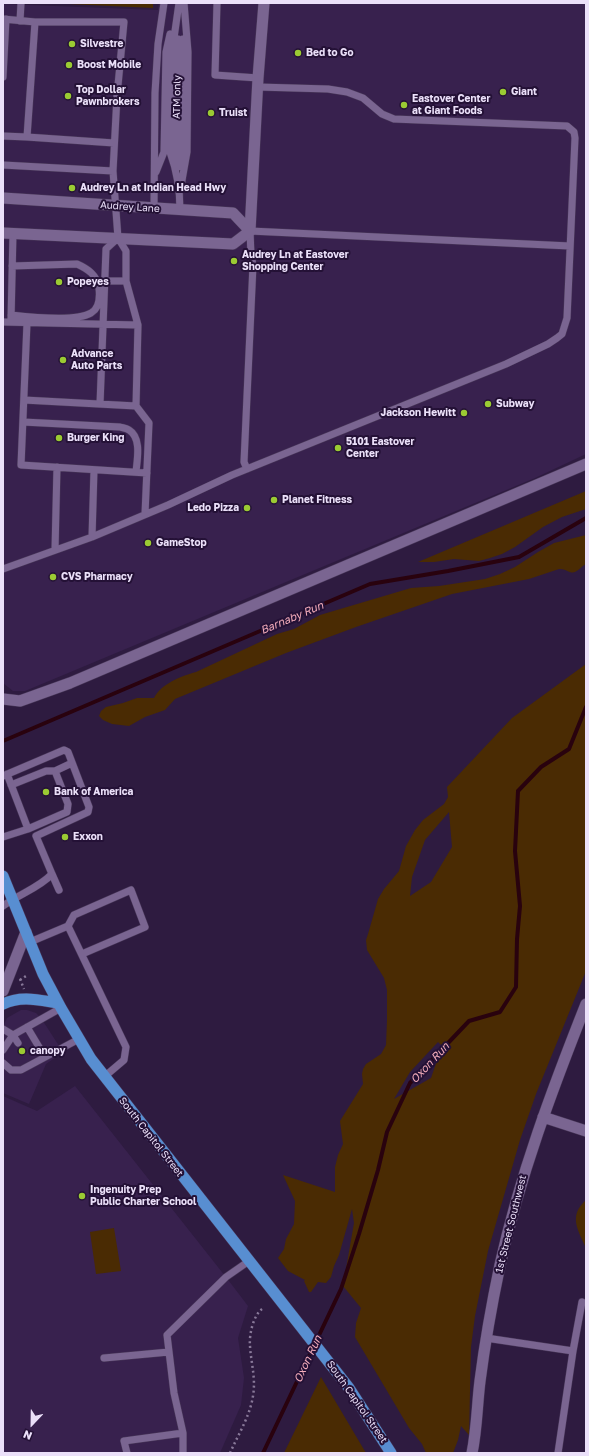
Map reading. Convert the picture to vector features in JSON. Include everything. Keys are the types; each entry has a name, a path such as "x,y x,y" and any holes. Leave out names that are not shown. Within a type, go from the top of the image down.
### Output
{"main road":[{"name":"South Capitol Street","path":"3,876 43,974 90,1059 361,1404 391,1453"},
{"path":"3,1004 16,999 27,998 59,1005"}],"street":[{"path":"8,233 233,244 250,230 264,3"},
{"name":"Audrey Lane","path":"3,198 233,213 250,230"},
{"path":"3,699 20,701 70,683 586,464"},
{"path":"3,991 28,937"},
{"name":"1st Street Southwest","path":"472,1453 486,1338 500,1265 510,1224 525,1169 586,1004"},
{"path":"543,1117 586,1131"}],"lane":[{"path":"20,21 21,3"},
{"path":"154,208 155,93 158,44 164,3"},
{"path":"155,176 164,152 166,52 181,3"},
{"path":"180,190 175,165 170,152 172,52 181,3"},
{"path":"175,165 177,52 181,3"},
{"path":"180,210 181,3"},
{"path":"3,569 92,537 247,469 506,364 548,344 562,334 567,318 574,132 567,126 394,118 382,114 363,98 347,92 258,82 215,75 217,3"},
{"path":"3,77 4,19 35,22 124,22 112,171 118,238 126,251 126,281 138,326 136,406 149,423 145,514"},
{"path":"27,137 35,22"},
{"path":"3,136 114,143"},
{"path":"155,176 170,152"},
{"path":"3,165 112,171"},
{"path":"247,469 244,462 253,265 250,230 570,246"},
{"path":"8,233 12,266 8,320"},
{"path":"100,404 106,249 118,238"},
{"path":"8,320 76,318 91,313 97,307 99,293 98,281 87,268 77,264 12,266"},
{"path":"105,280 126,281"},
{"path":"8,320 27,323 138,326"},
{"path":"27,323 21,465 147,473"},
{"path":"24,400 136,406"},
{"path":"23,422 120,427 129,429 134,434 136,441 136,472"},
{"path":"55,550 56,467"},
{"path":"92,537 94,470"},
{"path":"28,829 11,785 5,775 64,750 68,752 89,807 88,812 36,836 59,890"},
{"path":"11,785 46,771 55,771 72,763"},
{"path":"3,837 28,829 67,812 68,804 55,771"},
{"path":"3,906 12,899 46,881 52,874"},
{"path":"28,937 68,926 74,915 130,890 145,927 82,954"},
{"path":"68,926 126,1047 124,1060 104,1077"},
{"path":"3,1050 13,1035 59,1005"},
{"path":"27,1027 45,1057"},
{"path":"3,1029 13,1035 18,1043"},
{"path":"3,1063 12,1070 21,1070 79,1039"},
{"path":"27,1058 31,1065"},
{"path":"183,1453 183,1433 174,1393 167,1335 226,1278 249,1261"},
{"path":"558,1453 582,1302"},
{"path":"486,1338 573,1351"},
{"path":"104,1358 169,1352"},
{"path":"127,1453 124,1441 183,1433"}],"path":[{"path":"18,976 26,993"},
{"path":"20,980 26,976"},
{"path":"230,1453 252,1404 255,1379 250,1340 256,1317 262,1309"}],"shaded area":[{"path":"153,3 153,8 68,4"},
{"path":"159,3 586,3 586,454 535,478 25,691 13,691 3,683 3,4 158,10"},
{"path":"586,491 586,509 562,517 543,527 515,547 502,554 479,561 454,559 434,562 418,562"},
{"path":"586,535 586,564 575,572 559,569 529,579 452,594 356,627 286,653 175,699 165,710 145,717 129,726 112,724 103,720 99,716 101,711 106,707 137,698 154,698 161,689 172,681 196,672 277,634 294,629 320,615 411,588 439,586 485,579 515,567 554,543"},
{"path":"586,664 586,971 536,1094 520,1140 488,1251 475,1316 471,1347 469,1435 461,1426 453,1453 426,1453 422,1444 409,1428 355,1337 356,1323 361,1308 343,1286 354,1223 352,1209 331,1277 326,1283 318,1282 311,1292 309,1292 304,1281 305,1280 288,1271 278,1258 284,1249 286,1239 294,1224 295,1201 283,1175 335,1192 335,1167 343,1144 340,1121 363,1084 362,1074 366,1064 381,1054 386,1045 387,990 384,978 367,950 366,940 378,899 399,871 406,846 415,830 423,820 444,804 448,797 447,787 512,718","holes":["449,812 452,847 431,882 410,896 412,877 425,840","438,1042 442,1046 431,1078 394,1099 410,1072"]},
{"path":"21,1010 36,1013 41,1018 63,1052 46,1064 29,1104 3,1093 3,1026 7,1018"},
{"name":"Ingenuity Prep Public Charter School","path":"75,1086 248,1306 238,1338 244,1378 241,1405 220,1453 3,1453 3,1096 37,1111"},
{"path":"586,1200 586,1248 576,1223 576,1217 577,1212"},
{"path":"114,1228 121,1271 96,1274 90,1232"},
{"path":"321,1377 366,1453 284,1453"}],"waterway":[{"name":"Barnaby Run","path":"3,741 370,584 519,557 586,518"},
{"name":"Oxon Run","path":"263,1453 341,1289 378,1170 387,1132 410,1083 469,1021 500,1012 516,987 517,939 520,906 515,851 518,791 541,767 569,749 586,707"}],"place":[{"name":"Silvestre","path":"72,44"},
{"name":"Bed to Go","path":"298,53"},
{"name":"Boost Mobile","path":"69,65"},
{"name":"Giant","path":"503,92"},
{"name":"Top Dollar Pawnbrokers","path":"68,96"},
{"name":"Eastover Center at Giant Foods","path":"404,105"},
{"name":"Truist","path":"211,113"},
{"name":"Audrey Ln at Indian Head Hwy","path":"72,188"},
{"name":"Audrey Ln at Eastover Shopping Center","path":"234,261"},
{"name":"Popeyes","path":"59,282"},
{"name":"Advance Auto Parts","path":"63,360"},
{"name":"Subway","path":"488,404"},
{"name":"Jackson Hewitt","path":"464,413"},
{"name":"Burger King","path":"59,438"},
{"name":"5101 Eastover Center","path":"338,448"},
{"name":"Planet Fitness","path":"274,500"},
{"name":"Ledo Pizza","path":"247,508"},
{"name":"GameStop","path":"148,543"},
{"name":"CVS Pharmacy","path":"53,577"},
{"name":"Bank of America","path":"46,792"},
{"name":"Exxon","path":"65,837"},
{"name":"canopy","path":"22,1051"},
{"name":"Ingenuity Prep Public Charter School","path":"82,1196"}]}
